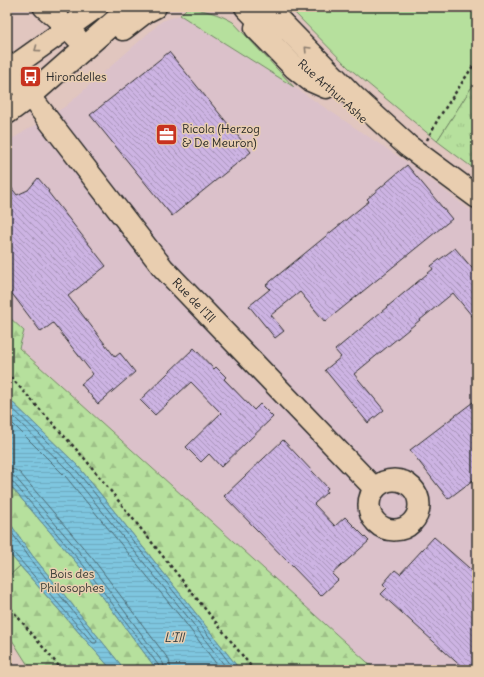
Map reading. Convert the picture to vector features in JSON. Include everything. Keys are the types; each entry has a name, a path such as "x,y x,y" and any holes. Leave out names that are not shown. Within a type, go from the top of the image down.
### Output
{"main road":[{"path":"7,113 30,96 131,7"},
{"path":"87,46 108,41 145,12 155,7"},
{"path":"233,7 295,68 310,80 326,87"},
{"name":"Rue Arthur Ashe","path":"246,7 273,36 351,109 407,152 425,159"},
{"name":"Rue Arthur Ashe","path":"266,7 354,98 425,159 477,197"}],"street":[{"path":"44,7 87,46"},
{"path":"7,72 97,7"},
{"name":"Rue de l'Ill","path":"7,72 30,96 163,268 375,489"}],"path":[{"path":"425,159 438,119 477,60"},
{"path":"7,373 85,459 217,621 254,670"},
{"path":"7,604 62,670"}],"shaded area":[{"path":"180,15 294,87 411,165 477,215 477,670 376,670 19,347 24,331 7,315 7,142 66,106 162,21"}],"green space":[{"path":"289,7 477,7 477,79 437,141 349,68"},
{"path":"187,8 211,12 233,22 294,87 180,15"},
{"path":"477,79 477,171 437,141"},
{"path":"7,315 24,331 19,348 376,670 240,670 78,466 7,397"},
{"name":"Bois des Philosophes","path":"7,482 81,568 157,670 125,670 32,555 7,519"},
{"path":"7,551 20,566 7,578"},
{"name":"Bois des Philosophes","path":"20,566 112,670 31,670 7,632 7,578"}],"water":[{"name":"L'Ill","path":"7,397 78,466 240,670 157,670 81,568 7,482"},
{"path":"7,519 32,555 125,670 112,670 7,551"}],"building":[{"path":"169,52 251,152 172,216 90,115"},
{"path":"407,165 452,219 325,322 300,292 271,315 284,331 275,338 249,306 270,289 266,285 369,201 367,199"},
{"path":"38,178 106,266 68,296 115,357 120,353 135,372 98,404 81,384 93,374 53,323 41,332 7,287 7,182 17,195 28,190"},
{"path":"455,248 477,274 477,322 453,293 354,374 384,410 368,423 325,370 341,357 335,350 433,269 431,266"},
{"path":"194,348 214,369 216,367 226,377 224,379 254,410 260,404 273,417 221,467 209,454 201,462 186,447 221,413 191,382 155,415 140,400"},
{"path":"477,399 477,477 448,499 410,450"},
{"path":"283,440 328,488 326,490 327,492 314,504 335,526 345,517 369,541 332,574 338,580 321,596 224,496"},
{"path":"434,537 477,575 477,670 465,670 381,594 387,588 383,584 395,570 400,574"}],"place":[{"name":"Hirondelles","path":"31,76"},
{"name":"Ricola (Herzog & De Meuron)","path":"167,135"}]}
